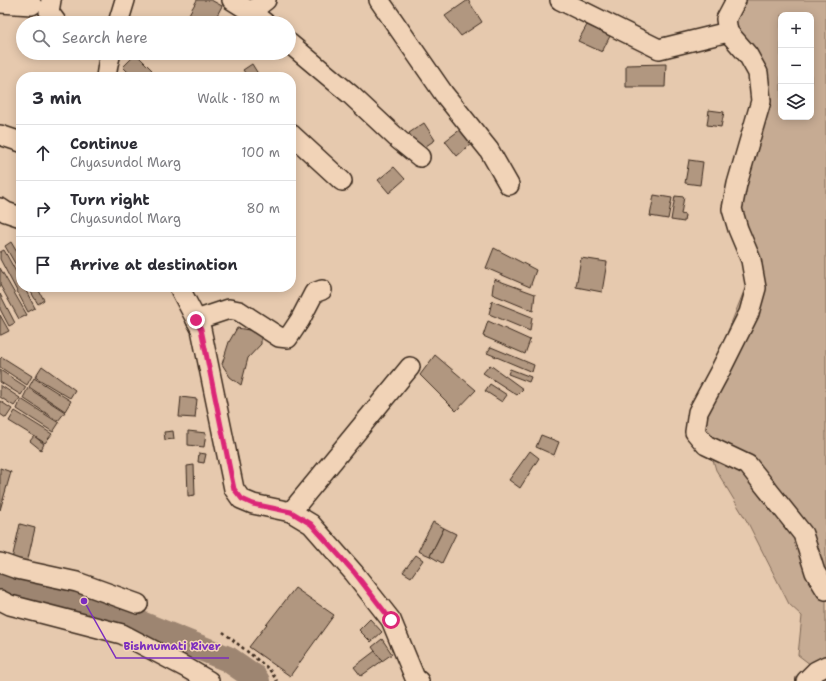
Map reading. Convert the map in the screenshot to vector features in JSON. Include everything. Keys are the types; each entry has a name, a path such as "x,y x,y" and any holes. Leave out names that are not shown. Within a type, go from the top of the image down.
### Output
{"street":[{"path":"120,16 125,0"},
{"path":"232,0 256,16"},
{"path":"258,16 266,0"},
{"path":"379,0 444,94 489,150 509,185"},
{"path":"560,0 658,49 728,32"},
{"path":"736,0 726,19 728,32 748,55 758,72 761,101 737,184 732,209 738,229 751,260 756,288 749,313 698,412 696,432 706,445 748,465 803,534 815,572 826,590"},
{"path":"0,3 44,8"},
{"path":"296,49 351,95 399,140 420,157"},
{"path":"0,135 16,140"},
{"path":"296,139 342,181"},
{"path":"0,208 16,215"},
{"path":"196,320 229,309 239,311 279,337 288,338 300,320 314,293 322,290"},
{"path":"182,292 201,329 234,489 242,499 253,504 291,512 311,524 354,572 391,620 415,678 419,681"},
{"path":"291,512 410,367"},
{"path":"0,563 17,569 77,582 138,604"},
{"path":"0,600 10,605 122,634 209,681"},
{"path":"806,681 816,671 826,666"}],"path":[{"path":"223,632 269,669 276,681"}],"shaded area":[{"path":"745,0 826,0 826,681 815,681 819,671 798,655 802,616 789,604 748,523 716,470 702,422 726,351 728,331 746,286 737,236 753,99 748,58 731,18"}],"building":[{"path":"197,0 211,0 222,6 217,16 193,16 189,14"},
{"path":"468,0 482,22 461,36 445,16"},
{"path":"587,25 610,36 602,52 578,41"},
{"path":"130,60 142,60 152,70 150,72 128,72 123,67"},
{"path":"252,64 257,72 244,72 243,70"},
{"path":"666,64 665,87 626,87 626,65"},
{"path":"709,110 724,112 721,127 707,125"},
{"path":"424,123 435,140 420,150 409,133"},
{"path":"461,129 472,143 457,156 445,141"},
{"path":"689,160 703,162 700,185 685,183"},
{"path":"394,167 405,179 389,193 378,180"},
{"path":"654,195 672,198 668,219 650,216"},
{"path":"675,196 684,197 681,214 685,215 684,222 671,220"},
{"path":"11,242 16,250 16,265 5,246"},
{"path":"494,248 536,270 530,287 486,268"},
{"path":"4,250 16,272 16,289 0,259 0,252"},
{"path":"581,258 607,262 602,292 576,287"},
{"path":"0,268 27,315 19,319 0,285"},
{"path":"494,279 535,294 533,311 492,294"},
{"path":"17,292 27,292 35,308 28,312"},
{"path":"31,292 40,292 44,300 38,304"},
{"path":"0,294 15,323 9,326 0,309"},
{"path":"492,301 532,317 530,331 489,314"},
{"path":"0,315 9,331 1,335 0,335"},
{"path":"488,321 530,340 525,354 483,336"},
{"path":"237,328 261,332 261,344 248,358 241,385 230,377 222,364 229,342"},
{"path":"491,347 534,365 532,372 487,353"},
{"path":"435,355 476,390 456,411 420,375"},
{"path":"2,357 32,376 27,385 0,367 0,359"},
{"path":"490,365 523,389 517,395 483,373"},
{"path":"42,366 75,390 70,398 35,377"},
{"path":"510,369 531,377 529,382 508,374"},
{"path":"0,370 26,387 21,395 0,382"},
{"path":"34,378 71,401 65,411 29,387"},
{"path":"490,384 507,395 502,402 485,391"},
{"path":"0,385 20,398 14,406 0,397"},
{"path":"28,388 65,412 58,421 23,398"},
{"path":"181,397 197,399 195,418 179,417"},
{"path":"21,399 59,423 53,432 17,409"},
{"path":"0,401 12,409 6,418 0,414"},
{"path":"15,411 52,434 45,443 9,421"},
{"path":"173,431 174,439 165,440 164,432"},
{"path":"188,431 206,433 204,447 188,445"},
{"path":"541,435 559,442 554,455 536,447"},
{"path":"34,436 44,444 41,450 30,441"},
{"path":"530,451 539,458 520,488 509,480"},
{"path":"199,453 206,454 204,463 198,462"},
{"path":"194,465 195,495 188,496 187,466"},
{"path":"0,468 11,472 0,510"},
{"path":"433,522 444,528 430,556 418,551"},
{"path":"20,524 35,528 27,563 12,559"},
{"path":"444,528 456,534 442,563 430,556"},
{"path":"416,555 423,560 411,577 403,572"},
{"path":"295,588 334,615 290,676 249,647"},
{"path":"370,619 382,632 371,642 359,630"},
{"path":"382,639 392,654 382,661 372,647"},
{"path":"375,651 382,661 361,676 354,667"}],"waterway":[{"path":"0,581 31,590 84,601 228,659 254,677 257,681"}],"place":[{"name":"Bishnumati River","path":"84,601"}],"route":[{"path":"196,320 201,329 234,489 242,499 253,504 291,512 311,524 354,572 391,620"}]}
